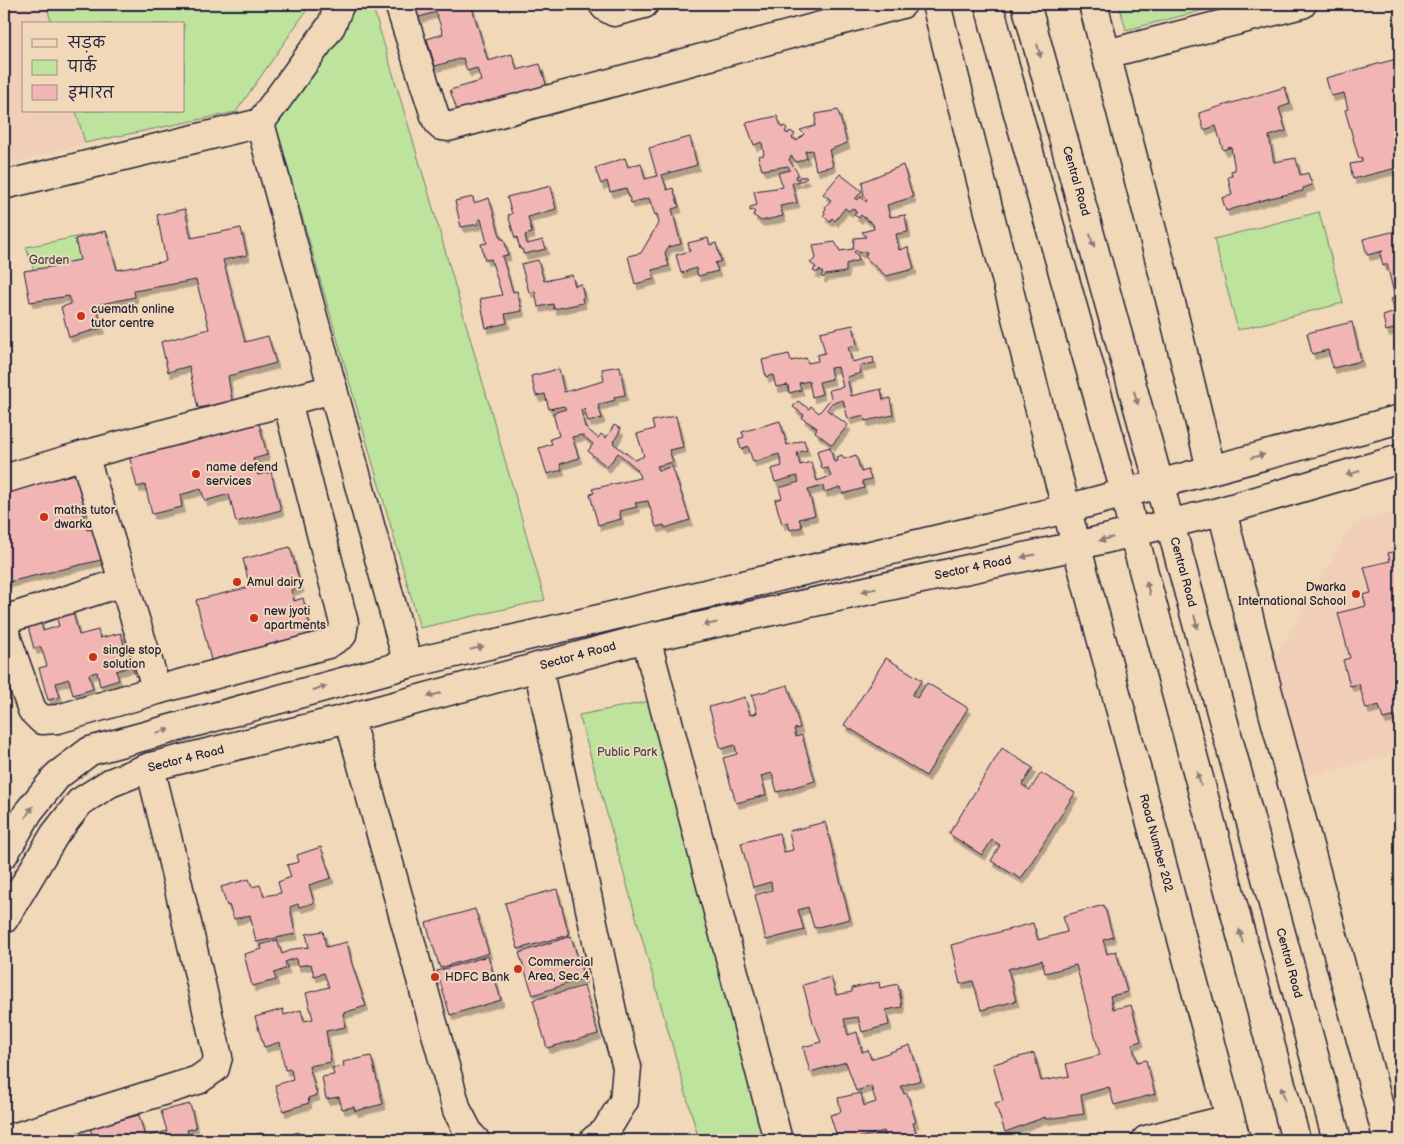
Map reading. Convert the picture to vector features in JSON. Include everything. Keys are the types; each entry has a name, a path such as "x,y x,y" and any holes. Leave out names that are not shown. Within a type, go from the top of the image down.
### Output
{"street":[{"path":"4,184 260,123 331,26 340,4"},
{"path":"399,4 436,119 442,126 448,126 902,4"},
{"path":"603,4 614,12 644,4"},
{"name":"Road Number 202","path":"936,4 1032,384 1233,1130"},
{"path":"989,4 1005,67 1125,492 1133,532 1296,1140"},
{"name":"Central Road","path":"1026,4 1160,483 1337,1140"},
{"path":"1093,4 1167,288 1211,469"},
{"path":"1106,54 1302,4"},
{"path":"260,123 408,664"},
{"path":"4,479 84,455 333,389"},
{"path":"4,630 32,710 42,720 58,719 328,644 342,635 344,623 287,401"},
{"path":"4,854 29,811 58,775 90,751 408,664 1066,509 1400,418"},
{"path":"84,455 157,690"},
{"name":"Sector 4 Road","path":"4,919 55,834 80,802 110,783 150,767 349,718 646,638 1076,546 1222,511 1400,459"},
{"path":"1222,511 1274,716 1388,1140"},
{"path":"4,620 122,582"},
{"path":"646,638 778,1140"},
{"path":"538,667 615,1024 627,1067 624,1101 605,1132 594,1140"},
{"path":"349,718 457,1110 470,1135 475,1140"},
{"path":"6,1140 198,1080 215,1068 218,1057 150,767"},
{"path":"1146,1140 1233,1130"}],"shaded area":[{"path":"4,4 46,4 51,22 22,22 22,112 76,112 85,143 4,165"},
{"name":"Dwarka International School","path":"1400,510 1400,752 1300,778 1272,664 1352,525"}],"green space":[{"path":"46,4 311,4 236,112 85,143 76,112 185,112 185,22 51,22"},
{"path":"348,4 372,4 428,191 545,600 420,628 275,122"},
{"path":"1119,4 1228,4 1126,30"},
{"path":"1319,212 1343,303 1238,330 1214,239"},
{"name":"Garden","path":"106,231 114,263 37,280 26,247"},
{"name":"Public Park","path":"651,701 765,1140 699,1140 579,715"}],"building":[{"path":"412,4 471,4 488,61 512,54 517,70 540,64 550,97 458,113 450,90 481,81 477,68 467,71 463,58 435,66 427,39 443,34 436,12 416,18"},
{"path":"1400,58 1400,167 1353,179 1350,164 1362,162 1362,158 1359,159 1345,110 1348,109 1344,93 1331,96 1326,78"},
{"path":"1285,87 1290,104 1279,108 1286,131 1269,136 1274,162 1296,158 1300,175 1308,173 1312,185 1303,188 1303,191 1270,198 1226,211 1222,198 1232,195 1228,177 1232,176 1231,171 1235,170 1231,147 1223,150 1216,126 1204,130 1199,113"},
{"path":"838,110 847,143 829,150 833,166 816,170 812,150 805,151 807,158 797,162 791,156 789,160 798,173 795,178 798,180 801,176 803,178 804,176 807,178 792,183 797,203 780,206 783,216 761,221 753,215 755,212 753,210 750,211 750,207 757,205 754,191 783,187 778,173 790,170 788,166 762,170 758,156 764,155 762,142 754,145 746,123 777,116 782,128 784,126 787,128 785,132 788,134 790,131 795,134 792,138 797,141 804,134 800,130 815,126 816,114"},
{"path":"690,137 697,165 662,175 667,190 673,188 679,207 672,209 681,244 668,247 665,253 669,266 652,270 654,279 635,284 628,256 641,253 659,222 657,214 655,215 649,198 631,203 626,188 610,192 607,181 601,184 595,168 625,158 628,167 641,163 645,179 657,176 649,148"},
{"path":"903,165 913,197 887,205 890,217 905,215 908,232 896,234 899,250 908,247 914,269 886,276 865,257 867,252 862,251 860,253 857,250 854,252 859,260 846,264 846,272 825,275 823,278 821,276 823,273 819,270 817,273 813,271 816,267 810,263 816,258 813,245 835,242 840,251 853,249 854,238 866,237 862,232 874,229 873,224 861,215 859,218 854,215 857,212 852,208 849,211 845,208 835,221 832,218 830,221 823,216 825,207 831,200 823,194 840,174 862,191 855,199 857,200 861,197 866,202 862,182"},
{"path":"551,186 556,209 528,217 532,233 525,235 527,244 543,240 546,249 524,254 522,249 520,249 517,237 515,238 508,215 512,214 507,197"},
{"path":"473,197 474,203 489,198 501,239 504,239 508,255 502,256 513,292 517,291 522,311 505,314 507,323 486,328 480,299 502,295 491,259 485,260 481,244 487,243 481,219 478,220 479,224 461,227 455,201"},
{"name":"cuemath online tutor centre","path":"185,209 191,238 241,228 247,255 223,260 245,342 268,336 276,363 228,376 232,401 198,408 189,366 168,372 161,342 209,329 196,280 134,291 135,297 96,305 102,328 69,337 61,307 71,304 69,296 30,302 24,271 63,265 63,263 80,260 75,239 106,231 117,270 166,261 157,215"},
{"path":"1400,230 1400,327 1386,331 1383,316 1395,312 1391,299 1395,298 1387,264 1383,266 1380,253 1383,251 1367,255 1363,239"},
{"path":"708,238 710,245 716,243 721,261 715,263 718,271 698,276 696,268 681,273 676,255 690,251 688,243"},
{"path":"538,260 544,281 572,275 575,286 581,284 584,297 582,298 583,303 554,309 553,304 538,307 535,291 529,292 521,264"},
{"path":"1352,322 1361,361 1333,368 1328,350 1312,354 1307,333"},
{"path":"853,325 857,345 848,347 852,362 873,357 874,363 859,366 861,373 847,377 851,396 881,389 883,400 890,398 893,415 865,421 864,415 848,419 843,400 832,403 827,410 848,425 832,445 815,432 817,428 802,418 804,415 793,407 798,401 809,409 811,406 819,413 831,398 829,390 843,387 838,367 830,368 832,379 819,382 822,394 812,397 809,381 799,383 801,390 789,393 788,385 776,387 773,375 766,377 762,360 789,354 791,361 806,358 808,363 818,361 817,355 825,353 820,332"},
{"path":"620,366 625,395 614,397 615,400 598,405 602,418 588,422 584,409 581,410 585,427 598,438 601,434 606,438 614,425 621,429 613,443 635,460 644,456 637,434 654,429 652,421 676,416 683,447 669,450 673,462 657,466 659,471 672,466 690,520 665,528 664,525 656,527 648,501 635,503 637,507 619,511 621,519 598,525 590,494 594,493 592,489 640,478 637,469 618,453 607,467 588,451 593,444 582,435 572,437 579,458 560,464 562,470 547,474 539,448 552,444 550,439 559,436 553,413 566,409 564,406 549,409 545,394 536,396 531,376 559,369 564,392 604,381 602,369"},
{"path":"780,421 787,445 804,440 807,450 797,453 800,465 811,462 817,481 831,476 828,468 822,469 817,451 830,447 834,462 838,461 837,457 842,455 844,459 856,455 861,472 868,470 871,479 862,481 864,488 843,494 841,487 824,492 823,486 808,490 815,515 799,519 802,527 790,530 788,522 782,524 775,500 782,498 779,488 799,482 797,476 775,482 771,469 782,466 779,454 753,462 748,446 741,449 738,439 744,437 742,432"},
{"name":"name defend services","path":"259,423 267,455 253,459 258,475 271,472 281,510 236,522 229,494 205,501 201,489 180,495 182,507 152,514 145,485 137,487 129,455"},
{"name":"maths tutor dwarka","path":"80,473 87,504 81,506 87,530 98,528 105,559 4,583 4,549 7,548 4,534 4,491"},
{"name":"new jyoti apartments","path":"290,547 301,587 291,590 294,601 303,598 312,635 211,660 196,600 250,587 243,559"},
{"path":"1400,550 1400,715 1383,719 1379,705 1366,709 1359,684 1350,686 1343,660 1350,658 1338,613 1366,606 1363,595 1371,593 1364,567 1390,561 1388,553"},
{"name":"single stop solution","path":"70,601 79,635 98,630 100,638 121,633 124,645 137,642 146,673 135,676 132,666 116,671 119,680 100,686 97,672 89,674 93,689 73,695 69,679 56,683 60,697 48,700 39,668 47,666 41,647 34,649 26,619 39,615 43,631 59,626 53,606"},
{"path":"886,658 922,680 912,695 917,698 927,683 968,708 926,776 844,725"},
{"path":"788,685 800,728 794,729 796,737 802,735 815,781 777,792 772,773 761,776 766,795 736,803 723,758 737,754 735,745 721,749 709,707 745,697 750,715 757,713 752,695"},
{"path":"1002,748 1033,768 1022,785 1030,790 1041,773 1075,793 1021,879 991,861 1000,845 992,840 982,855 949,834"},
{"path":"825,822 850,919 814,928 808,907 798,910 804,930 766,940 755,895 772,890 771,882 753,887 741,843 779,833 784,852 793,850 789,831"},
{"path":"321,847 331,878 309,885 314,903 299,907 298,904 290,907 295,934 256,942 250,915 234,919 229,905 227,906 221,887 249,879 252,887 260,885 264,896 281,893 278,882 291,877 287,865 299,862 297,855"},
{"path":"557,889 569,935 518,949 505,903"},
{"path":"1104,905 1113,937 1103,940 1107,954 1116,951 1127,992 1110,996 1113,1009 1131,1005 1141,1041 1132,1044 1137,1062 1146,1060 1155,1094 1114,1105 1109,1087 1081,1095 1084,1114 1045,1119 1045,1117 1005,1132 995,1103 1003,1101 993,1064 1034,1053 1041,1081 1069,1076 1066,1064 1100,1055 1076,965 1045,973 1042,960 1008,969 1016,1001 981,1010 973,981 960,984 951,945 1033,923 1038,940 1067,932 1063,916"},
{"path":"475,909 489,953 440,968 426,923"},
{"path":"323,931 326,947 347,942 366,1006 343,1013 345,1027 326,1031 331,1062 309,1066 317,1095 308,1098 309,1103 283,1111 275,1085 293,1080 291,1069 285,1070 280,1042 264,1047 255,1017 283,1009 284,1015 301,1010 304,1021 313,1019 306,993 329,987 324,973 314,976 311,964 297,966 296,958 285,962 287,968 274,973 276,980 252,986 244,954 262,949 261,945 277,940 282,954 294,949 309,947 306,934"},
{"path":"571,936 584,978 533,995 519,953"},
{"path":"488,956 501,1000 450,1015 437,971"},
{"path":"831,977 836,995 852,992 852,988 879,982 880,988 898,984 902,1007 886,1010 889,1025 862,1032 858,1017 844,1019 848,1035 857,1032 862,1052 868,1050 871,1059 910,1045 921,1080 901,1086 904,1094 907,1093 916,1122 913,1123 918,1140 887,1140 884,1131 851,1140 838,1140 830,1115 841,1112 838,1098 861,1093 864,1106 876,1102 871,1086 856,1091 846,1062 810,1072 803,1047 821,1042 814,1026 803,985"},
{"path":"584,986 598,1034 547,1048 533,1000"},
{"path":"371,1056 383,1104 355,1111 354,1107 342,1109 339,1097 326,1099 322,1077 334,1075 332,1068 344,1066 343,1062"},
{"path":"190,1104 196,1128 187,1130 190,1140 94,1140 90,1128 139,1115 145,1137 167,1131 161,1111"},
{"path":"298,1132 301,1140 278,1139"},
{"path":"261,1133 263,1140 245,1140 244,1137"}],"place":[{"name":"cuemath online tutor centre","path":"81,316"},
{"name":"name defend services","path":"196,474"},
{"name":"maths tutor dwarka","path":"44,517"},
{"name":"Amul dairy","path":"237,582"},
{"name":"Dwarka International School","path":"1356,594"},
{"name":"new jyoti apartments","path":"254,618"},
{"name":"single stop solution","path":"93,657"},
{"name":"Commercial Area, Sec 4","path":"518,969"},
{"name":"HDFC Bank","path":"435,977"}]}
